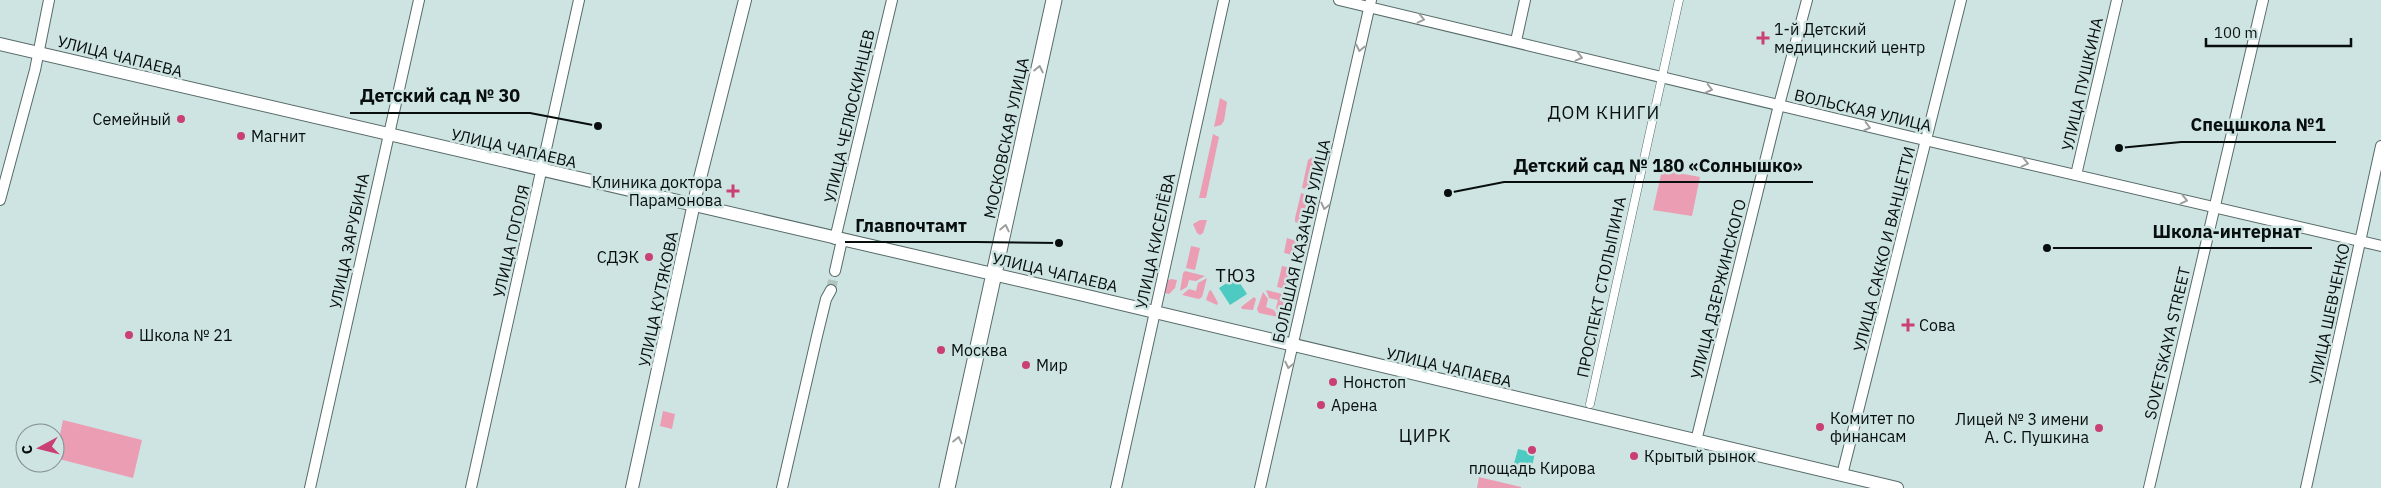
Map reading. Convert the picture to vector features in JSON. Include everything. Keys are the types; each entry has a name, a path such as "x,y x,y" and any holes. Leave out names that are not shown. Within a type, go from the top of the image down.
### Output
{"main road":[{"name":"МОСКОВСКАЯ УЛИЦА","path":"947,488 1054,0"}],"street":[{"path":"0,200 38,53 49,0"},
{"name":"УЛИЦА ЗАРУБИНА","path":"310,488 418,0"},
{"name":"УЛИЦА ГОГОЛЯ","path":"471,488 579,0"},
{"name":"УЛИЦА КУТЯКОВА","path":"632,488 694,205 745,0"},
{"name":"УЛИЦА ЧЕЛЮСКИНЦЕВ","path":"835,271 839,240 892,0"},
{"name":"УЛИЦА КИСЕЛЁВА","path":"1116,488 1224,0"},
{"name":"ВОЛЬСКАЯ УЛИЦА","path":"1339,0 1370,4 1926,141 2381,246"},
{"path":"1516,41 1525,0"},
{"name":"ПРОСПЕКТ СТОЛЫПИНА","path":"1590,404 1679,0"},
{"name":"УЛИЦА ДЗЕРЖИНСКОГО","path":"1696,441 1779,105 1807,0"},
{"name":"УЛИЦА САККО И ВАНЦЕТТИ","path":"1842,475 1960,0"},
{"name":"УЛИЦА ПУШКИНА","path":"2076,175 2117,0"},
{"name":"SOVETSKAYA STREET","path":"2149,488 2263,0"},
{"name":"БОЛЬШАЯ КАЗАЧЬЯ УЛИЦА","path":"1260,488 1370,4"},
{"name":"УЛИЦА ЧАПАЕВА","path":"0,44 994,275 1842,475 1868,484 1897,488"},
{"name":"УЛИЦА ШЕВЧЕНКО","path":"2306,488 2381,146"},
{"path":"782,488 826,299 831,290"}],"shaded area":[{"path":"1220,98 1227,102 1224,121 1221,125 1214,127"},
{"path":"1213,134 1219,137 1206,198 1199,198"},
{"path":"1317,156 1310,190 1302,188 1308,160"},
{"path":"1662,170 1700,177 1692,216 1653,210"},
{"path":"1301,193 1308,195 1303,220 1298,223 1295,222 1295,218"},
{"path":"1200,220 1207,220 1203,233 1200,235 1193,224"},
{"path":"1287,238 1299,242 1294,255 1284,253"},
{"path":"1191,246 1200,248 1195,270 1186,268"},
{"path":"1282,266 1291,268 1286,289 1277,287"},
{"path":"1185,271 1205,276 1196,281 1189,280 1187,287 1180,291 1183,273"},
{"path":"1207,278 1202,297 1199,299 1182,295 1189,289 1196,291 1198,283"},
{"path":"1171,279 1177,280 1175,288 1169,294 1165,293 1167,281"},
{"path":"1211,290 1218,303 1217,305 1206,300"},
{"path":"1266,290 1286,295 1280,314 1276,308 1278,300 1269,298"},
{"path":"1263,292 1268,299 1266,307 1274,310 1278,317 1259,313 1257,309"},
{"path":"1254,297 1256,299 1253,310 1242,309 1241,307"},
{"path":"663,411 675,414 672,429 660,426"},
{"path":"63,420 142,440 133,478 65,461 65,423 62,423"},
{"path":"1479,477 1521,487 1521,488 1477,488"}],"water":[{"path":"1236,277 1247,294 1230,305 1219,288"},
{"path":"1518,449 1535,453 1531,471 1513,467"}],"tunnel":[{"path":"831,290 835,271"}],"place":[{"name":"1-й Детский медицинский центр","path":"1763,38"},
{"name":"Семейный","path":"181,119"},
{"name":"Детский сад № 30","path":"598,126"},
{"name":"Магнит","path":"241,136"},
{"name":"Спецшкола №1","path":"2119,148"},
{"name":"Клиника доктора Парамонова","path":"733,191"},
{"name":"Детский сад № 180 «Солнышко»","path":"1448,193"},
{"name":"Главпочтамт","path":"1059,243"},
{"name":"Школа-интернат","path":"2047,248"},
{"name":"СДЭК","path":"649,257"},
{"name":"Сова","path":"1908,325"},
{"name":"Школа № 21","path":"129,335"},
{"name":"Москва","path":"941,350"},
{"name":"Мир","path":"1026,365"},
{"name":"Нонстоп","path":"1333,382"},
{"name":"Арена","path":"1321,405"},
{"name":"Комитет по финансам","path":"1820,427"},
{"name":"Лицей № 3 имени А. С. Пушкина","path":"2099,428"},
{"name":"площадь Кирова","path":"1532,450"},
{"name":"Крытый рынок","path":"1634,456"}],"district":[{"name":"ДОМ КНИГИ","path":"1604,112"},
{"name":"ТЮЗ","path":"1236,275"},
{"name":"ЦИРК","path":"1425,435"}]}
